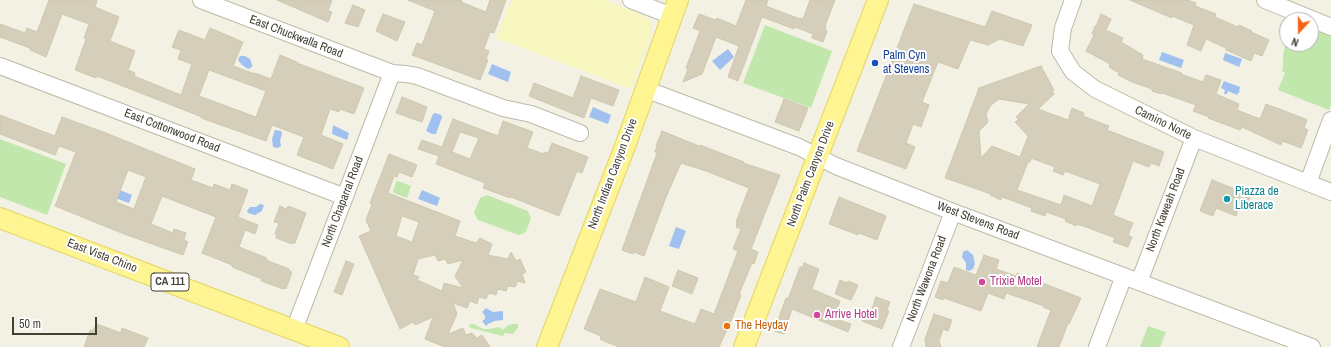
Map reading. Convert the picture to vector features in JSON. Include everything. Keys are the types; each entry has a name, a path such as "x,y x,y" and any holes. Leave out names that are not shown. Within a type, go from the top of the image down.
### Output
{"main road":[{"name":"North Palm Canyon Drive","path":"744,347 878,0"},
{"name":"North Indian Canyon Drive","path":"547,347 624,148 675,8"},
{"name":"East Vista Chino","path":"0,218 339,347"}],"street":[{"name":"East Chuckwalla Road","path":"201,0 392,74 418,76 503,108 531,114 580,132"},
{"path":"631,0 675,8"},
{"name":"Camino Norte","path":"1073,0 1063,28 1060,51 1072,72 1095,88 1194,138 1331,192"},
{"path":"1264,0 1331,27"},
{"name":"East Cottonwood Road","path":"0,66 345,197"},
{"name":"North Chaparral Road","path":"294,330 392,74"},
{"name":"West Stevens Road","path":"645,89 799,147 836,166 954,212 1312,347"},
{"path":"1308,183 1331,120"},
{"name":"North Kaweah Road","path":"1097,347 1131,279 1194,138"},
{"name":"North Wawona Road","path":"901,347 954,212"}],"shaded area":[{"path":"765,25 832,51 811,108 743,83"},
{"path":"1319,30 1331,35 1331,105 1329,110 1278,90 1285,73 1282,71 1284,52 1319,52"},
{"path":"0,139 66,164 47,215 0,197"},
{"path":"398,181 411,186 407,198 394,193 393,191 396,182"},
{"path":"487,195 528,211 531,218 526,232 519,235 478,220 474,213 480,198"},
{"path":"470,324 474,324 483,329 499,327 503,330 508,325 513,324 518,324 518,327 513,334 505,333 503,336 471,328 469,326"},
{"path":"1148,326 1166,332 1160,347 1140,347"}],"sand":[{"path":"512,0 604,0 643,15 651,22 652,32 631,89 496,38"}],"water":[{"path":"728,49 734,57 720,70 712,61"},
{"path":"1162,52 1184,60 1181,68 1159,60"},
{"path":"1225,53 1242,59 1239,67 1223,60"},
{"path":"240,56 245,56 250,59 252,67 248,69 242,65 238,60"},
{"path":"492,64 511,72 508,82 488,74"},
{"path":"1224,81 1240,87 1239,93 1237,95 1228,91 1227,94 1224,94 1225,90 1221,88"},
{"path":"593,107 611,115 608,124 589,117"},
{"path":"435,113 441,115 442,117 436,134 432,134 426,131 433,114"},
{"path":"333,125 349,133 347,140 332,134"},
{"path":"275,130 281,131 282,134 280,141 281,146 278,148 273,147 272,139"},
{"path":"113,187 132,195 129,203 110,196"},
{"path":"422,190 440,198 437,206 418,199"},
{"path":"260,204 264,205 262,211 255,215 248,213 247,211 250,207 256,207"},
{"path":"676,227 686,231 679,249 669,246"},
{"path":"967,250 973,255 975,264 973,269 969,271 966,270 966,263 962,257 963,252"},
{"path":"486,308 493,312 503,311 503,320 495,321 486,326 482,321 485,319 485,316 482,312"}],"building":[{"path":"49,0 97,0 95,7 119,17 110,41 135,51 128,70 135,73 134,76 181,95 192,64 178,59 181,50 172,47 179,30 205,40 210,28 243,42 233,66 271,79 280,55 297,63 364,88 354,114 340,109 339,112 330,109 321,135 343,144 333,169 297,155 304,137 272,125 266,141 201,118 202,117 97,76 96,78 75,70 86,39 84,38 89,24 62,14 46,57 30,50 30,48 0,37 0,24 25,33 27,28 37,32","holes":["209,70 266,91 256,117 199,96"]},
{"path":"277,0 332,0 328,11 332,12 328,22"},
{"path":"408,0 462,0 461,2 486,12 490,0 506,0 494,33 490,32 484,49 489,51 486,59 488,60 480,80 412,55 417,43 422,45 435,11"},
{"path":"746,0 768,0 766,6 803,19 810,0 835,0 825,26 825,30 827,31 823,42 812,38 813,34 795,27 794,29 762,17 738,81 728,77 739,46 716,37 702,74 683,82 688,69 686,68 700,31 693,28 699,14 716,20 717,18 736,26"},
{"path":"1130,0 1187,0 1196,3 1195,6 1216,14 1215,17 1238,27 1239,25 1269,40 1262,56 1254,53 1251,61 1206,39 1201,51 1187,45 1194,25 1172,16 1172,18"},
{"path":"914,4 985,27 992,11 1032,25 1023,46 1000,39 988,45 970,40 958,69 938,62 922,102 929,105 921,127 913,124 906,143 915,147 906,169 857,151"},
{"path":"353,5 365,10 358,27 345,23"},
{"path":"383,14 405,22 397,41 376,31"},
{"path":"1101,14 1111,19 1106,30 1123,38 1121,42 1143,55 1142,59 1203,82 1206,75 1221,80 1216,94 1239,104 1237,110 1260,119 1266,104 1307,120 1304,128 1308,130 1301,148 1282,141 1281,145 1242,127 1240,130 1208,118 1209,117 1193,111 1196,105 1152,91 1152,89 1118,75 1119,73 1109,67 1110,64 1086,51 1094,35 1092,34"},
{"path":"1041,66 1054,90 1052,91 1054,94 1038,109 1068,120 1072,108 1084,113 1083,116 1109,126 1107,130 1164,152 1159,166 1151,163 1149,167 1133,161 1113,215 1133,223 1128,235 1132,237 1128,247 1113,242 1115,238 1077,224 1076,226 1065,221 1066,219 1046,212 1045,216 1031,211 1032,208 1002,197 1001,200 990,195 991,194 945,178 979,88","holes":["999,99 1029,104 1016,117 1019,119 1015,122 1028,136 1020,157 992,146 981,158 979,131 988,122 986,114 990,106","1031,158 1055,167 1053,171 1063,175 1065,171 1100,184 1092,206 1064,195 1061,205 1017,190"]},
{"path":"581,76 619,90 613,106 591,98 584,118 529,96 534,83 573,98"},
{"path":"402,97 427,107 422,122 396,113"},
{"path":"784,99 808,108 799,131 775,122"},
{"path":"0,115 55,136 62,117 195,169 191,180 213,188 214,184 230,190 232,184 248,190 238,217 258,225 255,234 245,230 239,247 267,258 266,260 289,269 289,271 292,272 286,289 261,281 262,279 202,253 216,217 162,196 151,224 173,233 174,229 186,233 184,240 188,242 183,255 124,234 55,206 76,152 59,146 55,155 0,134","holes":["128,170 146,177 134,209 116,202"]},
{"path":"453,119 498,136 503,121 533,132 527,148 544,154 544,152 548,153 552,143 588,157 582,173 577,171 559,216 511,197 510,198 483,188 485,183 436,164 439,156 418,149 422,140 442,147","holes":["460,132 479,138 470,159 452,152"]},
{"path":"662,131 744,162 743,163 780,175 751,249 758,252 754,264 752,263 739,294 741,295 731,321 719,347 619,347 600,339 601,336 584,329 600,289 636,302 645,277 669,287 660,311 695,324 701,309 714,314 738,251 733,249 741,229 736,227 736,222 749,188 681,163 666,197 644,256 634,252 633,254 622,250 657,153 655,152 656,146"},
{"path":"389,154 417,165 412,177 399,172 397,177 394,176 388,193 460,221 455,236 476,243 480,238 492,244 488,255 508,259 511,252 516,261 520,259 526,272 522,274 525,283 518,281 515,287 508,286 506,291 498,289 496,295 489,293 486,299 479,297 477,304 470,301 467,308 453,303 457,314 448,334 463,328 466,335 472,333 477,338 482,335 490,347 445,347 425,339 433,317 415,325 413,322 400,329 359,236 371,231 366,220 372,204 370,203","holes":["402,216 419,222 412,242 396,236","435,255 438,261 445,259 448,264 463,260 455,276 463,288 444,283 442,291 417,280 419,277 413,275 418,259"]},
{"name":"Piazza de Liberace","path":"1212,180 1235,189 1237,186 1252,191 1246,210 1239,207 1236,216 1216,208 1213,216 1200,211"},
{"path":"839,197 886,216 877,240 859,233 858,235 829,224"},
{"path":"280,206 286,209 288,206 306,213 295,243 292,244 276,238 277,235 275,234 279,223 274,222"},
{"path":"984,255 999,260 996,269 1016,276 1017,273 1081,298 1069,324 1068,323 1059,347 1037,347 1051,310 1043,307 1044,306 1006,293 1004,299 988,293 981,311 944,298 943,300 935,297 941,281 948,283 954,267 976,275"},
{"path":"346,261 354,264 342,295 334,292"},
{"path":"804,263 819,269 812,289 840,301 834,318 851,324 848,332 792,309 784,334 774,331 786,298 788,299 800,267 803,267"},
{"path":"678,270 698,278 692,294 672,286"},
{"path":"840,280 858,285 851,300 835,294"},
{"path":"876,297 890,302 887,310 889,311 882,329 862,321 866,310 871,312"},
{"path":"934,314 952,320 948,331 943,329 939,341 941,347 926,347 925,339"},
{"path":"97,324 121,333 122,328 148,338 144,347 84,347 90,330 92,331"}],"place":[{"name":"Palm Cyn at Stevens","path":"875,63"},
{"name":"Piazza de Liberace","path":"1227,199"},
{"name":"Trixie Motel","path":"982,282"},
{"name":"Arrive Hotel","path":"817,315"},
{"name":"The Heyday","path":"727,326"}]}
